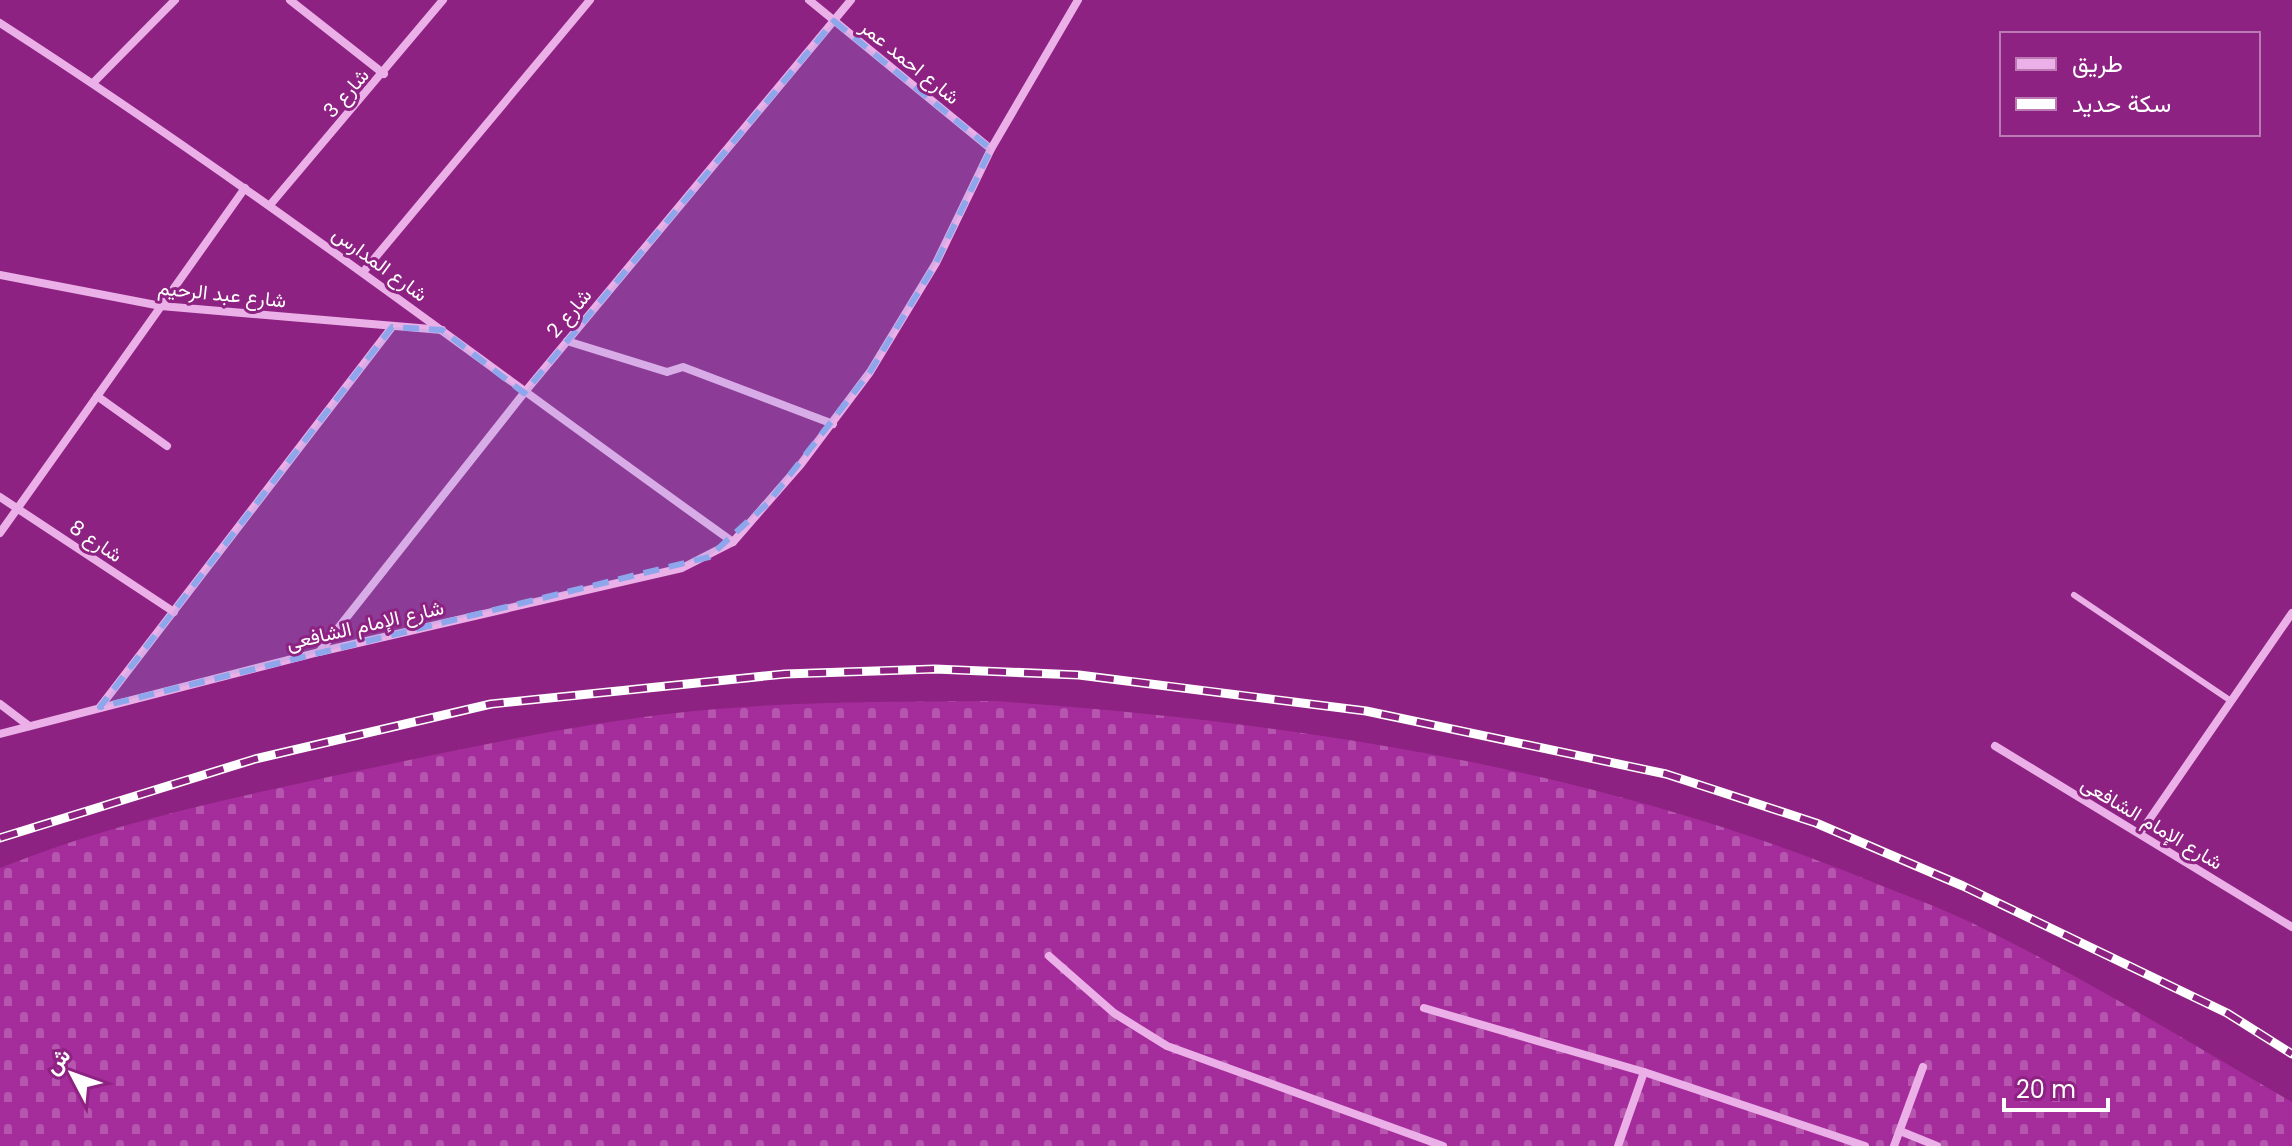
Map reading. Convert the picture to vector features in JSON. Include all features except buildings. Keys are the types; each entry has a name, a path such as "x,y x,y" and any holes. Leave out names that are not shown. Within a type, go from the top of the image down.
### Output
{"street":[{"path":"93,83 175,0"},
{"path":"290,0 384,74"},
{"name":"شارع 3","path":"270,205 384,74 443,0"},
{"path":"364,271 590,0"},
{"name":"شارع احمد عمر","path":"809,0 991,149"},
{"name":"شارع 2","path":"319,652 524,393 851,0"},
{"path":"733,542 833,424 887,345 936,263 991,149 1078,0"},
{"name":"شارع المدارس","path":"0,23 93,83 364,271 524,393 733,542"},
{"path":"0,533 245,188"},
{"name":"شارع عبد الرحيم","path":"0,275 161,306 442,330"},
{"path":"100,707 392,327"},
{"path":"567,341 667,372 683,367 833,424"},
{"path":"97,396 167,446"},
{"name":"شارع 8","path":"0,497 174,612"},
{"name":"شارع الإمام الشافعى","path":"0,734 319,652 682,568 733,542"},
{"path":"2140,833 2292,613"},
{"path":"0,704 29,726"},
{"name":"شارع الإمام الشافعى","path":"1995,746 2292,927"},
{"path":"1049,956 1114,1013 1167,1046 1443,1146"},
{"path":"1424,1008 1644,1072 1865,1146"},
{"path":"1894,1146 1923,1067"},
{"path":"1618,1146 1644,1072"},
{"path":"1900,1131 1937,1146"}],"lane":[{"path":"2074,595 2231,701"}],"highlighted area":[{"path":"834,21 991,149 936,263 870,372 768,503 709,557 100,707 392,327 442,330 524,393"}],"green space":[{"path":"994,701 1218,722 1440,756 1549,779 1657,807 1764,841 1960,917 2134,1010 2292,1102 2292,1146 0,1146 0,868 123,826 206,804 596,724 762,706"}],"railway":[{"path":"0,838 255,759 491,704 785,674 935,669 1079,675 1366,711 1666,774 1816,823 1963,886 2227,1013 2292,1054"}]}
